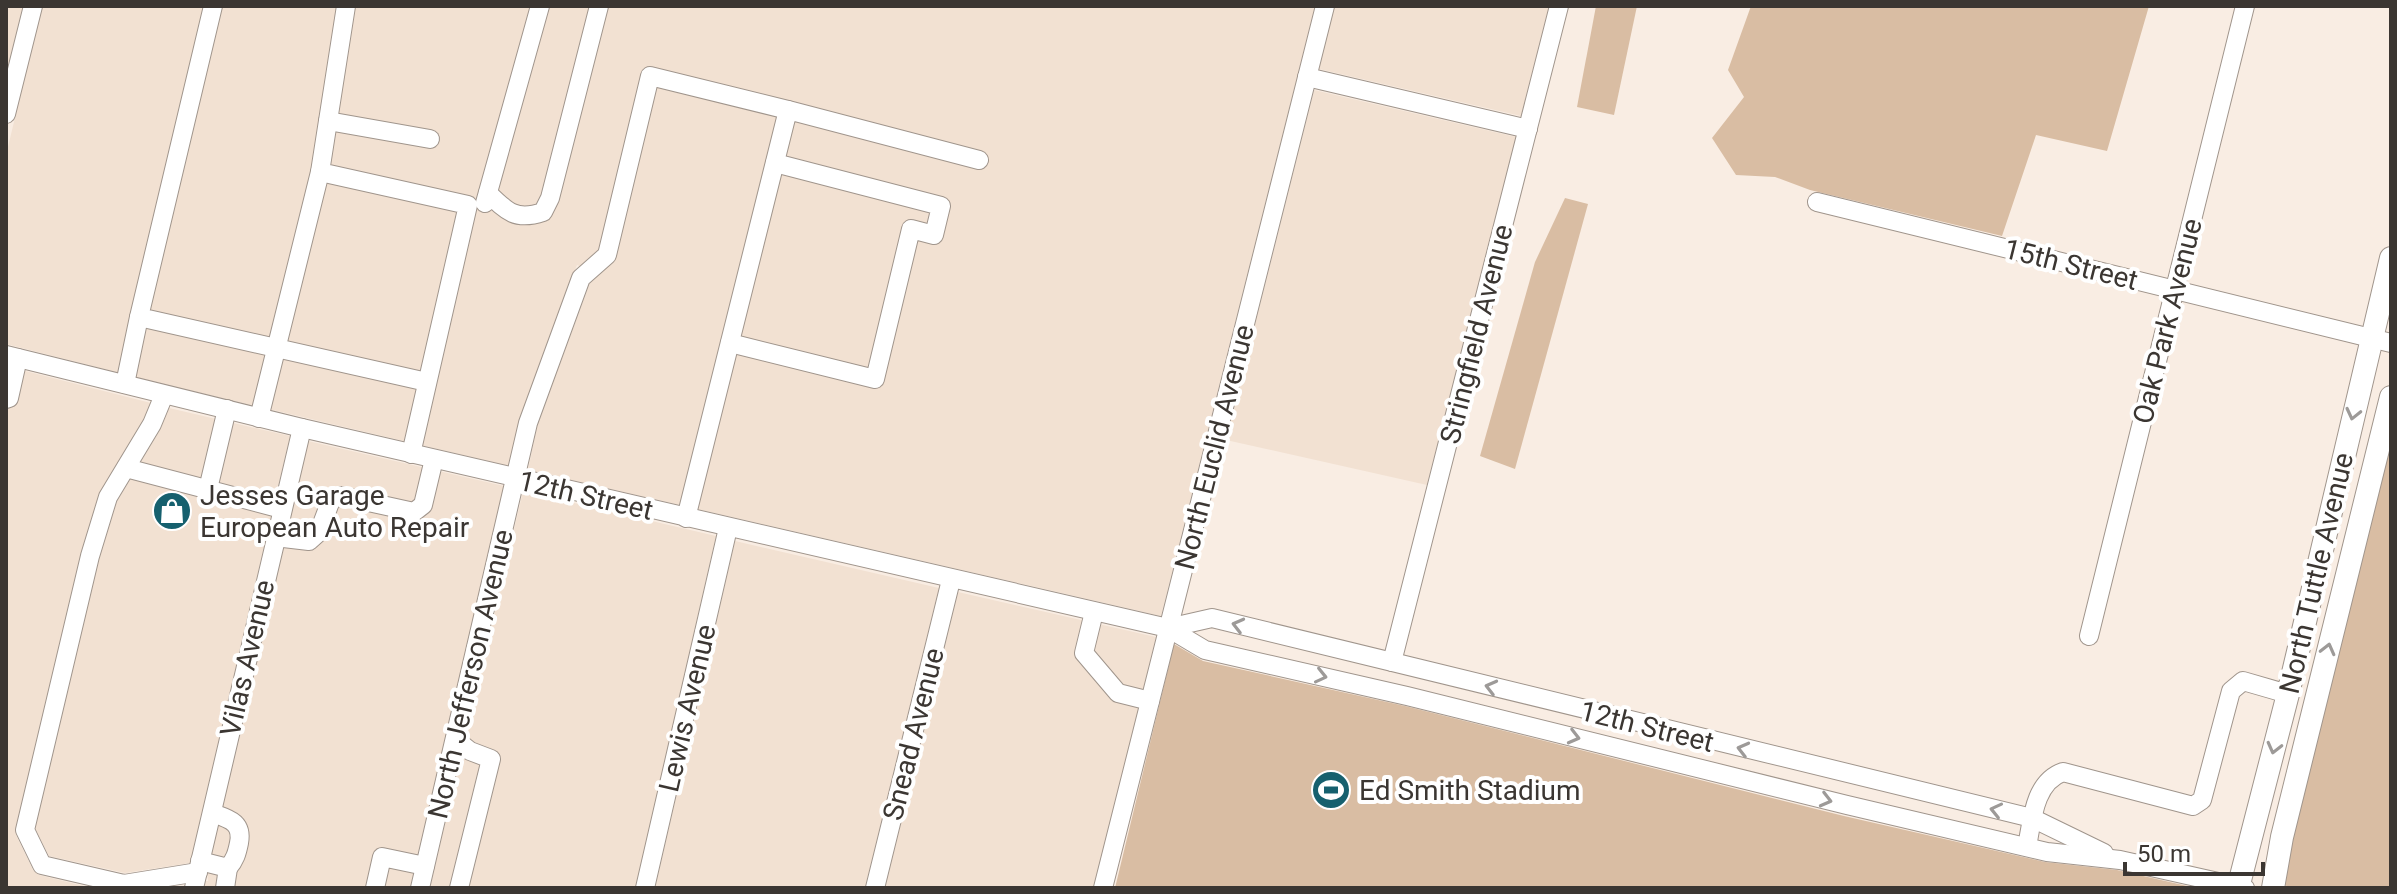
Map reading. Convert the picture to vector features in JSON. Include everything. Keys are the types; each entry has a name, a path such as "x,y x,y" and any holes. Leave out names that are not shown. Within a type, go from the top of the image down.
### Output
{"main road":[{"name":"North Tuttle Avenue","path":"2241,888 2288,694 2381,340 2391,258"},
{"name":"North Tuttle Avenue","path":"2273,888 2282,837 2391,397"}],"street":[{"path":"6,114 33,6"},
{"path":"125,384 213,6"},
{"path":"259,418 320,172 346,6"},
{"path":"320,172 468,205 485,205 540,6"},
{"path":"488,193 517,216 528,217 543,212 550,198 599,6"},
{"name":"North Euclid Avenue","path":"1103,888 1325,6"},
{"name":"Stringfield Avenue","path":"1392,662 1559,6"},
{"name":"Oak Park Avenue","path":"2089,636 2245,6"},
{"name":"North Jefferson Avenue","path":"420,888 528,423 581,278 607,255 650,76 788,110"},
{"path":"1307,77 1528,129"},
{"path":"686,518 788,110 979,160"},
{"path":"328,121 430,139"},
{"path":"730,343 875,379 911,229 934,235 941,206 775,163"},
{"name":"15th Street","path":"1817,202 2381,340"},
{"path":"411,454 468,205"},
{"path":"139,317 427,382"},
{"path":"6,399 9,398 12,356"},
{"name":"12th Street","path":"12,356 411,454 1168,628 1205,650 1407,696 1847,805 2027,847 2120,860 2241,888"},
{"path":"164,395 152,424 108,497 90,556 25,830 42,865 124,884 228,868"},
{"path":"208,489 227,409"},
{"name":"Vilas Avenue","path":"197,874 302,428"},
{"path":"275,537 309,541 319,532 331,500 341,496 414,512 423,505 434,459"},
{"path":"126,468 282,509"},
{"name":"Lewis Avenue","path":"645,888 728,528"},
{"name":"Snead Avenue","path":"875,888 951,580"},
{"path":"1094,612 1084,653 1118,693 1150,701"},
{"name":"12th Street","path":"1168,628 1212,618 2032,818 2120,860"},
{"path":"2027,847 2042,788 2055,775 2063,772 2193,806 2202,800 2231,691 2243,681 2288,694"},
{"path":"455,739 470,751 491,759 459,888"},
{"path":"212,813 231,820 241,833 234,861 228,868 225,888"},
{"path":"375,888 382,857 425,866"}],"shaded area":[{"path":"6,6 23,6 6,75"},
{"path":"42,6 1315,6 1161,616 528,470 537,426 594,272 577,265 519,420 509,466 6,344 6,155"},
{"path":"1334,6 1549,6 1521,116 1319,69"},
{"path":"1596,6 1637,6 1614,115 1577,107"},
{"path":"1751,6 2149,6 2107,151 2036,135 2002,236 1810,190 1775,177 1736,175 1712,138 1744,97 1728,70"},
{"path":"1314,90 1516,137 1427,485 1226,440"},
{"path":"1565,198 1588,204 1515,469 1480,456 1535,262"},
{"path":"6,366 151,403 99,494 81,554 16,828 16,835 33,870 39,875 92,888 6,888"},
{"path":"169,408 290,436 190,863 125,873 49,856 35,828 99,558 117,501 160,430"},
{"path":"2391,438 2391,888 2295,888 2283,885 2291,839"},
{"path":"308,441 504,486 410,888 204,888 205,881 208,881 207,872"},
{"path":"523,491 716,536 636,888 430,888"},
{"path":"735,541 939,588 865,888 655,888"},
{"path":"958,592 1156,637 1094,888 885,888"},
{"path":"1174,644 1203,661 1405,706 1844,816 2045,862 2117,870 2196,888 1115,888"}],"place":[{"name":"Jesses Garage European Auto Repair","path":"172,511"},
{"name":"Ed Smith Stadium","path":"1331,790"}]}
